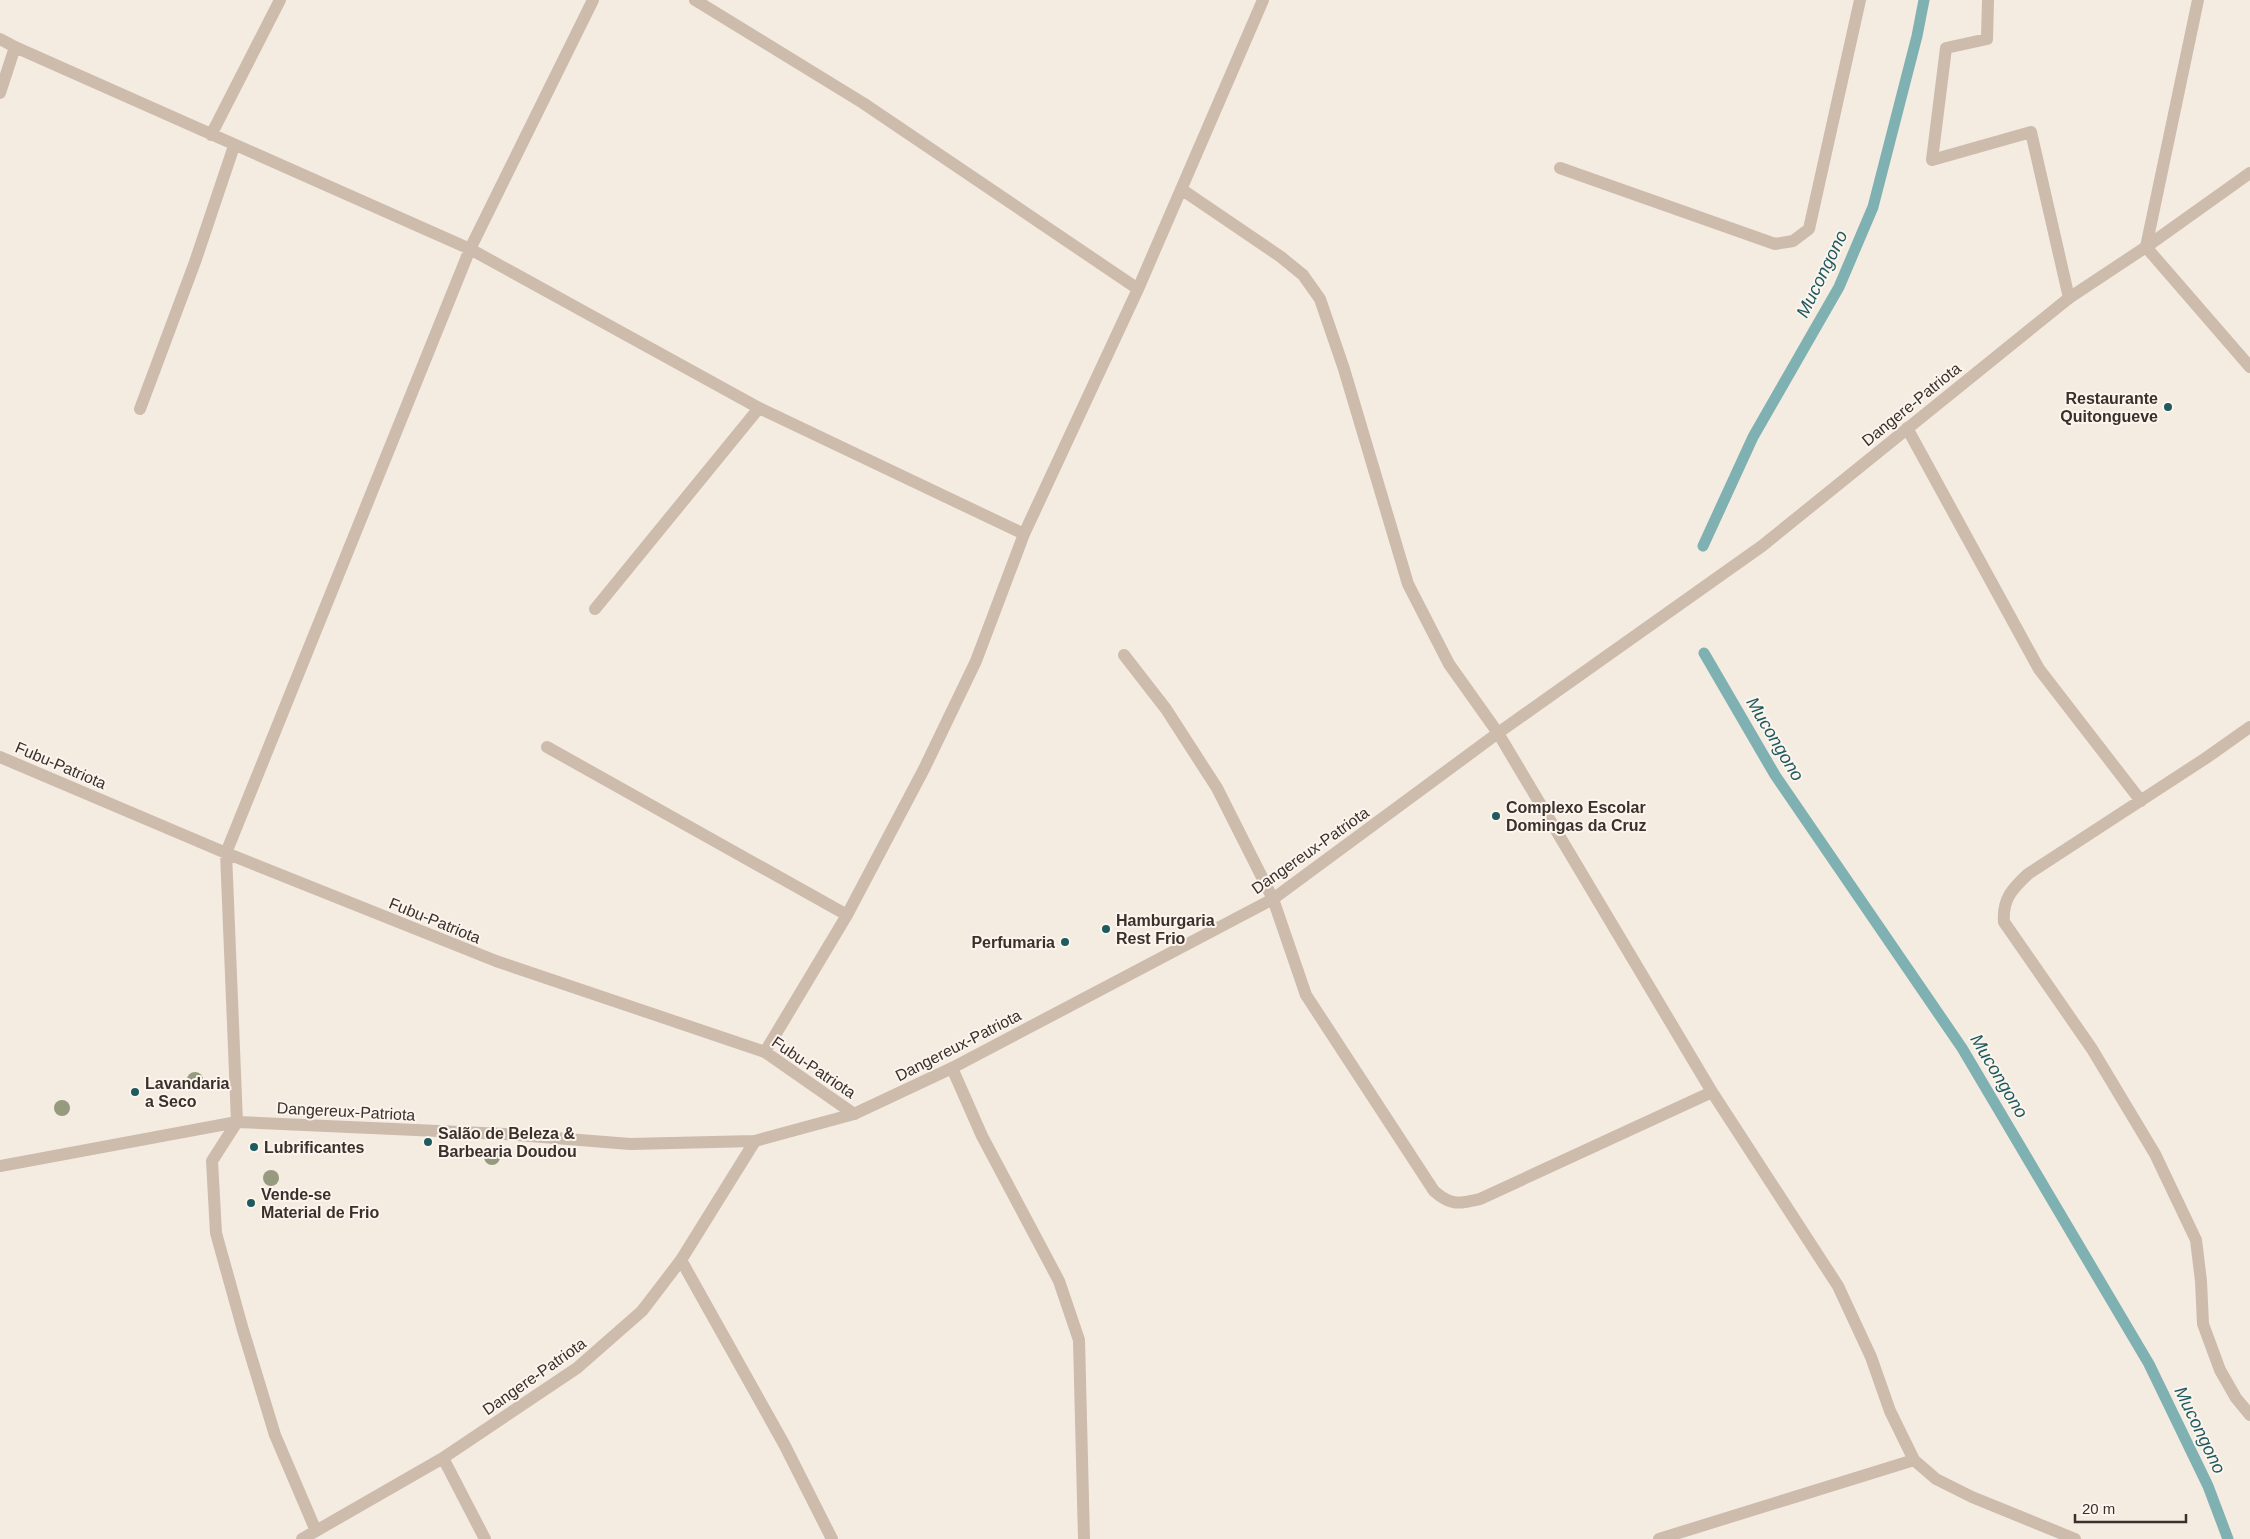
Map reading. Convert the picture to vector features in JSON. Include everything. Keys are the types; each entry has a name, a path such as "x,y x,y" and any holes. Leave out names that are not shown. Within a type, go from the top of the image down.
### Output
{"street":[{"path":"211,135 280,0"},
{"path":"316,1531 276,1435 242,1330 216,1233 212,1161 237,1122 226,853 470,249 593,0"},
{"path":"694,0 863,103 1138,289"},
{"path":"765,1052 847,915 924,769 976,661 1024,534 1138,289 1263,0"},
{"path":"1560,168 1774,244 1793,241 1809,229 1860,0"},
{"path":"1988,0 1987,39 1946,48 1932,160 2032,132 2070,298"},
{"path":"2198,0 2146,247 2250,367"},
{"path":"0,40 234,146 470,249 760,408 1024,534"},
{"path":"0,94 15,47"},
{"path":"140,409 195,262 234,146"},
{"name":"Dangere-Patriota","path":"1700,590 1762,546 2070,298 2250,173"},
{"path":"1181,189 1281,257 1303,275 1320,299 1344,369 1408,584 1449,664 1498,733 1712,1092 1838,1286 1871,1357 1890,1411 1914,1460 1936,1479 1972,1497 2075,1539"},
{"path":"595,609 760,408"},
{"path":"1907,428 2040,669 2141,801"},
{"name":"Dangereux-Patriota","path":"854,1114 952,1068 1273,900 1498,733 1700,590"},
{"path":"1124,655 1166,709 1217,788 1273,900 1306,995 1434,1191 1444,1200 1460,1204 1480,1199 1712,1092"},
{"path":"2250,727 2141,801 2028,874 2009,896 2003,908 2004,922 2092,1050 2155,1154 2196,1240 2201,1281 2203,1324 2220,1370 2236,1398 2250,1415"},
{"path":"547,747 847,915"},
{"name":"Fubu-Patriota","path":"0,757 226,853 496,962 765,1052 854,1114"},
{"path":"952,1068 982,1136 1059,1281 1079,1340 1084,1539"},
{"path":"755,1141 854,1114"},
{"name":"Dangereux-Patriota","path":"0,1166 237,1122 505,1134 630,1144 755,1141"},
{"name":"Dangere-Patriota","path":"302,1539 443,1458 577,1368 642,1311 681,1260 755,1141"},
{"path":"681,1260 784,1444 832,1539"},
{"path":"443,1458 485,1539"},
{"path":"1659,1539 1914,1460"}],"waterway":[{"name":"Mucongono","path":"1703,546 1753,437 1839,287 1873,207 1917,36 1924,0"},
{"name":"Mucongono","path":"1704,653 1775,775 1962,1048 2149,1364 2208,1486 2228,1539"}],"place":[{"name":"Restaurante Quitongueve","path":"2168,407"},
{"name":"Complexo Escolar Domingas da Cruz","path":"1496,816"},
{"name":"Hamburgaria Rest Frio","path":"1106,929"},
{"name":"Perfumaria","path":"1065,942"},
{"name":"Lavandaria a Seco","path":"135,1092"},
{"name":"Salão de Beleza & Barbearia Doudou","path":"428,1142"},
{"name":"Lubrificantes","path":"254,1147"},
{"name":"Vende-se Material de Frio","path":"251,1203"}]}
